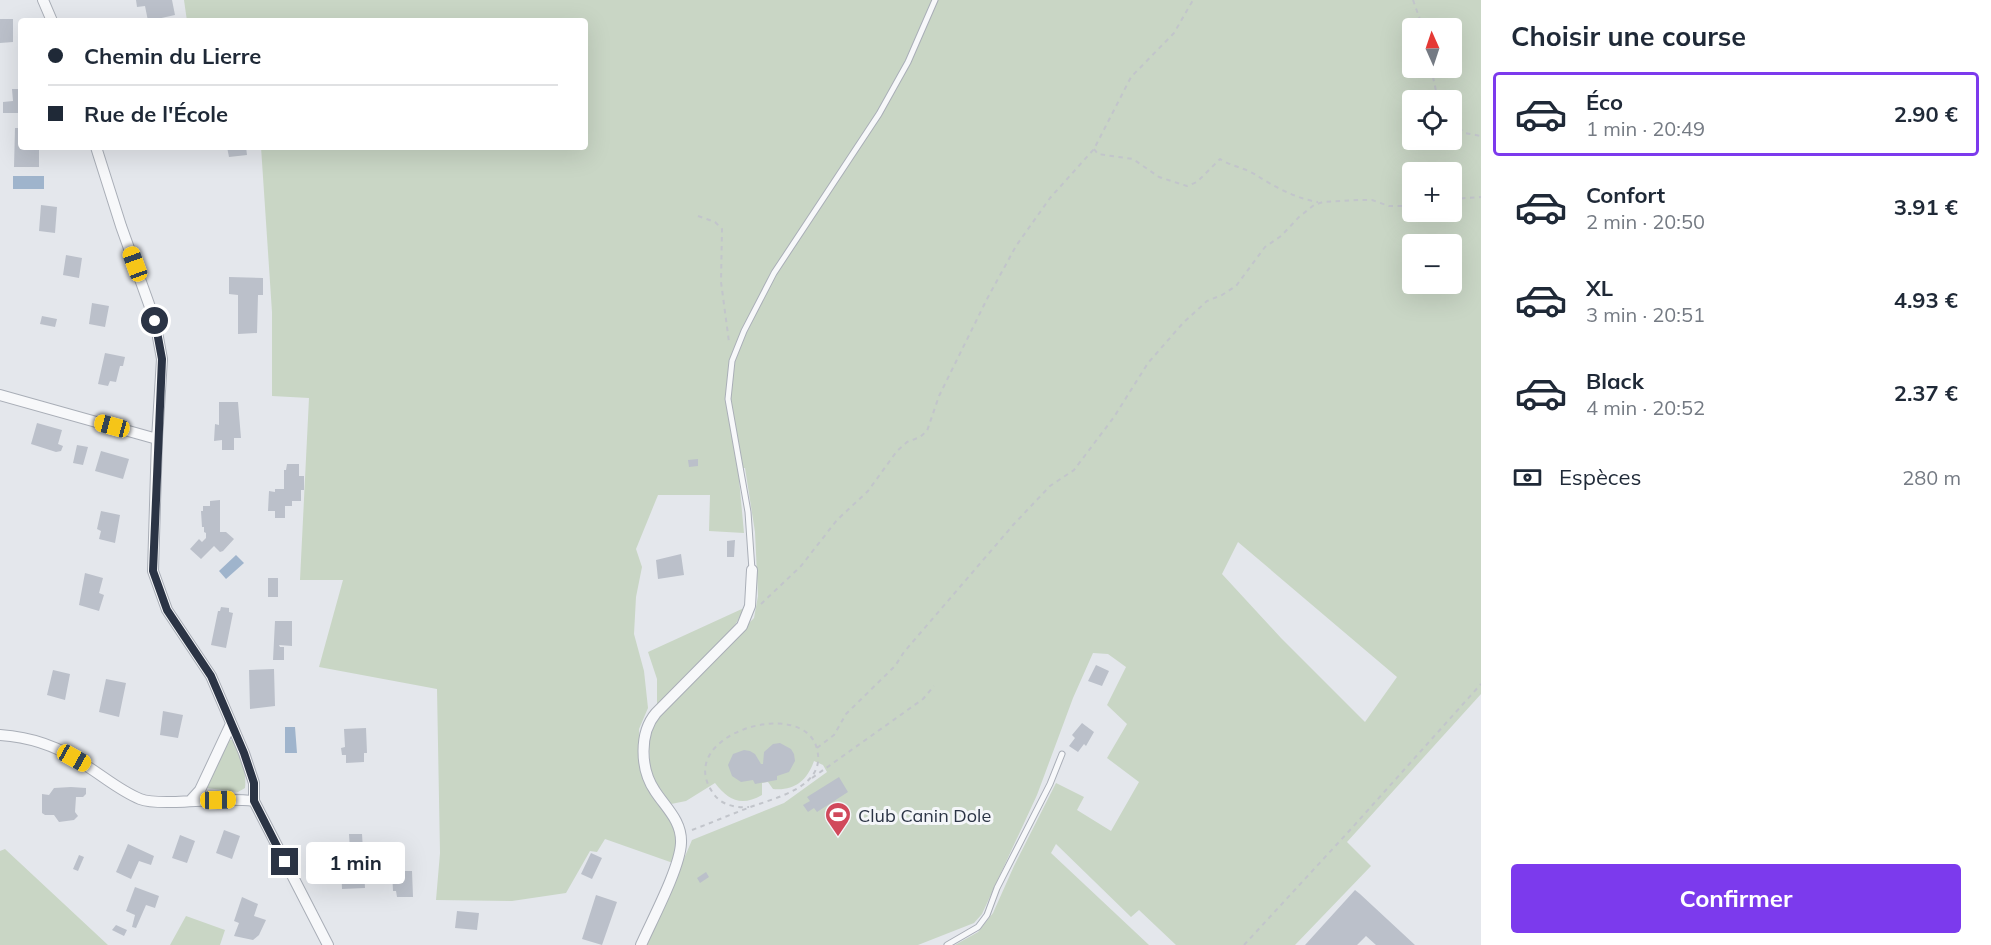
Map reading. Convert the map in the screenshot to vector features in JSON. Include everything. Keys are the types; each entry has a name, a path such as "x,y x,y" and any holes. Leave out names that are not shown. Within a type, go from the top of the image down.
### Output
{"street":[{"path":"43,0 51,18"},
{"path":"97,150 155,321 162,359 153,571 167,610 211,676 254,783 254,801 328,945"},
{"path":"0,395 157,439"},
{"path":"640,945 681,849 681,834 673,815 650,783 644,758 646,729 656,713 732,638 747,617 750,606 752,570"},
{"path":"190,801 200,790 231,724"},
{"path":"0,735 25,737 63,752 141,800 162,802 238,799 254,801"}],"lane":[{"path":"752,570 748,512 728,399 732,361 744,331 774,273 879,114 908,62 935,0"},
{"path":"947,945 978,927 987,915 997,888 1050,784 1062,754"}],"path":[{"path":"747,617 801,566 837,520 868,491 897,451 907,442 920,437 927,431 939,396 1016,246 1050,198 1094,149 1131,76 1174,33 1193,0"},
{"path":"1413,0 1419,18"},
{"path":"1462,130 1481,136"},
{"path":"1094,149 1098,154 1133,159 1167,181 1187,186 1197,182 1220,159 1306,200 1323,201"},
{"path":"1462,198 1481,197"},
{"path":"817,748 834,735 846,714 895,666 904,652 1014,524 1050,486 1074,470 1114,417 1148,363 1183,323 1207,301 1236,286 1265,248 1314,205 1323,202 1372,200 1389,206 1402,206"},
{"path":"698,216 715,222 722,229 721,282 732,361"},
{"path":"1244,945 1352,830 1481,684"},
{"path":"681,834 799,788 923,699 934,686"},
{"path":"749,807 740,808 724,803 717,798 708,784 707,760 715,747 730,734 775,724 788,724 806,731 817,748 818,762 813,775 799,788"}],"green space":[{"path":"184,0 1481,0 1481,694 1347,842 1371,866 1295,945 1176,945 1139,910 1131,917 1056,844 1051,853 1149,945 955,945 978,932 993,913 1056,783 1084,797 1077,810 1111,831 1139,782 1107,758 1127,724 1107,705 1126,667 1108,654 1093,653 1073,698 1037,795 982,914 974,923 918,945 647,945 692,840 784,803 827,772 823,765 814,761 808,774 799,783 787,788 773,789 768,782 762,783 762,795 748,801 730,797 715,783 686,801 671,804 653,778 649,742 655,722 667,706 754,618 758,596 755,532 745,468 738,468 744,533 709,531 710,495 658,495 636,549 642,567 636,597 634,634 644,671 648,708 639,729 641,770 669,815 677,845 673,863 605,839 597,852 590,851 566,893 512,901 436,900 440,853 437,689 319,667 343,580 300,580 309,398 272,396 272,312 261,150 588,150 588,18 187,18","holes":["1238,542 1397,677 1365,722 1281,638 1222,574"]},
{"path":"744,608 737,622 717,648 657,705 657,679 648,652"},
{"path":"229,740 234,740 241,757 245,788 238,792 207,788"},
{"path":"5,849 108,945 0,945 0,851"},
{"path":"186,916 225,930 220,945 170,945"}],"water":[{"path":"13,176 44,176 44,189 13,189"},
{"path":"236,555 244,563 226,579 219,571"},
{"path":"285,727 295,727 297,753 285,753"}],"building":[{"path":"136,0 172,0 175,15 147,18 145,6 137,7"},
{"path":"0,19 13,19 13,42 0,43"},
{"path":"12,89 18,89 18,113 3,113 3,102 13,101"},
{"path":"15,128 18,128 18,150 39,150 39,167 14,167"},
{"path":"228,150 246,150 247,155 229,157"},
{"path":"41,205 57,207 55,233 39,231"},
{"path":"66,255 82,258 79,278 63,275"},
{"path":"229,277 263,278 263,295 258,295 257,333 238,334 238,295 229,294"},
{"path":"92,303 109,306 105,327 89,324"},
{"path":"42,316 57,319 55,327 40,324"},
{"path":"105,353 125,357 116,382 110,381 108,386 98,384"},
{"path":"219,402 238,402 241,438 234,438 234,450 222,450 222,440 214,441 215,424 219,425"},
{"path":"37,423 62,430 58,444 63,446 61,451 56,452 31,444"},
{"path":"77,445 88,447 83,465 73,463"},
{"path":"101,451 129,459 123,479 95,471"},
{"path":"698,459 698,466 689,467 688,460"},
{"path":"287,464 299,464 299,476 304,476 304,490 301,490 301,501 292,501 292,506 285,506 285,518 275,518 275,511 268,511 269,491 284,489 284,470"},
{"path":"220,500 220,532 226,532 234,539 223,551 220,552 214,546 201,559 190,549 199,539 202,542 206,538 204,527 202,527 201,511 203,511 203,506 210,506 210,501"},
{"path":"101,511 120,515 115,543 99,539 101,531 97,529"},
{"path":"735,540 734,557 727,557 727,541"},
{"path":"681,554 684,575 658,579 656,560"},
{"path":"85,573 103,578 99,593 104,595 99,611 79,605"},
{"path":"268,578 278,578 278,597 268,597"},
{"path":"221,607 229,608 229,612 233,613 226,648 211,645 218,611"},
{"path":"275,621 292,621 292,646 279,645 284,647 284,660 273,660"},
{"path":"1096,665 1109,671 1102,686 1088,681"},
{"path":"274,669 275,706 250,709 249,670"},
{"path":"53,670 70,674 65,700 47,695"},
{"path":"106,679 126,683 119,717 99,712"},
{"path":"163,711 183,715 178,738 160,735"},
{"path":"1082,723 1094,732 1086,746 1084,744 1078,752 1069,746 1075,738 1072,735"},
{"path":"366,728 367,753 364,753 364,762 346,763 346,755 342,755 341,748 345,747 344,729"},
{"path":"780,743 791,749 794,754 795,761 789,772 777,776 777,780 755,784 753,780 741,782 732,776 728,765 733,754 744,750 750,751 763,764 764,752 773,744"},
{"path":"839,777 848,792 817,812 814,808 808,812 803,805 810,801 807,797"},
{"path":"54,788 86,788 86,794 83,797 76,797 75,812 78,816 74,820 59,822 54,815 42,813 42,794 49,795"},
{"path":"224,830 240,836 232,859 216,853"},
{"path":"349,834 362,834 363,850 350,850"},
{"path":"180,835 195,841 187,863 172,858"},
{"path":"128,844 154,856 151,865 139,861 131,879 116,872"},
{"path":"591,853 602,858 592,879 581,874"},
{"path":"79,855 84,857 78,871 73,869"},
{"path":"354,862 355,868 364,868 365,888 342,889 341,863"},
{"path":"392,871 412,871 413,897 397,897 396,891 393,891"},
{"path":"706,872 709,877 700,883 697,878"},
{"path":"135,887 159,896 155,908 146,905 136,928 132,927 135,915 126,911"},
{"path":"1355,890 1415,945 1376,945 1366,936 1357,945 1305,945"},
{"path":"596,895 617,902 602,945 582,939"},
{"path":"242,897 258,904 254,916 266,920 259,935 253,940 234,936 239,923 234,921"},
{"path":"457,911 479,913 477,930 455,928"},
{"path":"116,925 127,930 124,936 112,930"}],"place":[{"name":"Club Canin Dole","path":"838,838"}],"route":[{"path":"155,321 162,359 153,571 167,610 211,676 244,753 254,783 254,801 285,862"}]}
